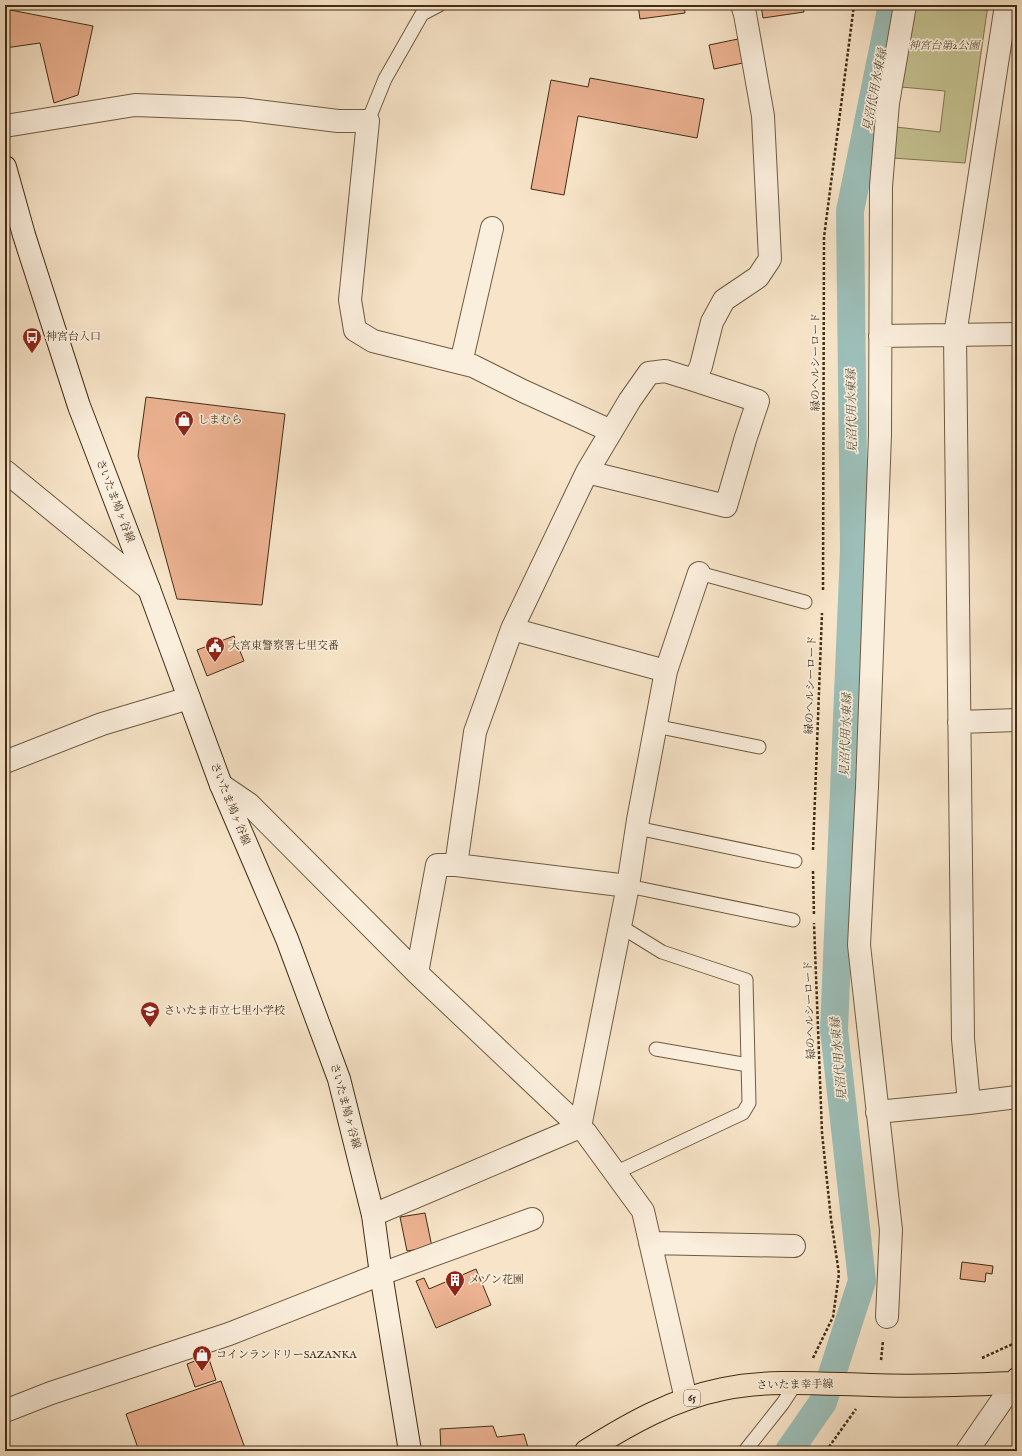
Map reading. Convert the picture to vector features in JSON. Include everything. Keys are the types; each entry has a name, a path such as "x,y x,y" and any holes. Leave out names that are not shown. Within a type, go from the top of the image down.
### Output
{"main road":[{"name":"さいたま幸手線","path":"586,1451 622,1428 653,1412 686,1399 723,1388 756,1384 803,1383 916,1386 1016,1382"}],"street":[{"path":"694,380 701,366 712,322 724,300 758,277 770,259 763,116 745,14 742,5"},
{"path":"887,1317 891,1230 859,945 867,787 880,443 881,186 888,103 905,5"},
{"path":"969,1103 963,1039 955,335 1006,5"},
{"path":"5,126 135,105 241,109 338,121 368,121 350,300 355,330 373,342 473,366 523,391 611,430"},
{"name":"さいたま鳩ヶ谷線","path":"5,167 24,235 79,406 149,589 221,785 287,939 339,1079 373,1215 381,1274 410,1451"},
{"path":"461,363 492,228"},
{"path":"880,336 1017,334"},
{"path":"456,865 475,732 512,629 587,472 630,400 649,374 664,371 758,401 726,506 587,472"},
{"path":"5,471 149,589"},
{"path":"580,1127 628,886 637,828 666,671 699,574"},
{"path":"512,629 666,671"},
{"path":"5,762 102,724 189,698"},
{"path":"959,722 1017,720"},
{"path":"221,785 249,804 417,972 586,1133 643,1211 686,1399"},
{"path":"417,972 437,865 456,865 628,886"},
{"path":"877,1112 1017,1097"},
{"path":"373,1215 580,1127"},
{"path":"5,1411 51,1393 229,1334 381,1274 532,1219"},
{"path":"650,1243 794,1246"},
{"path":"967,1451 1016,1382"}],"lane":[{"path":"368,121 385,79 422,14 440,5"},
{"path":"699,574 805,602"},
{"path":"656,726 759,748"},
{"path":"637,828 795,861"},
{"path":"628,886 793,920"},
{"path":"615,1173 743,1113 748,1103 746,980 662,952 620,926"},
{"path":"656,1049 748,1065"},
{"path":"745,1451 783,1403 803,1383"}],"path":[{"name":"緑のヘルシーロード","path":"822,593 824,237 854,5"},
{"name":"緑のヘルシーロード","path":"813,851 822,608"},
{"name":"緑のヘルシーロード","path":"812,1362 833,1317 840,1274 831,1219 822,1133 813,866"},
{"path":"826,1451 858,1407"}],"green space":[{"name":"神宮台第2公園","path":"912,5 988,5 965,163 892,158 896,127 940,132 945,91 901,87"}],"building":[{"path":"638,5 684,5 685,13 640,19"},
{"path":"761,5 803,5 804,12 763,18"},
{"path":"5,9 93,26 78,95 54,103 40,43 5,48"},
{"path":"738,39 743,63 714,69 709,45"},
{"path":"590,78 704,99 697,138 578,116 564,195 531,189 551,80 588,87"},
{"path":"146,397 285,414 262,605 177,599 138,456"},
{"path":"234,636 244,661 207,676 197,650"},
{"path":"425,1213 432,1247 407,1251 400,1217"},
{"path":"962,1262 993,1266 992,1274 986,1273 985,1282 960,1279"},
{"name":"メゾン花園","path":"476,1269 491,1305 436,1328 416,1281 424,1278 429,1289"},
{"path":"208,1356 216,1380 195,1387 187,1364"},
{"path":"221,1381 246,1451 139,1451 126,1414"},
{"path":"493,1426 497,1437 524,1434 529,1451 441,1451 440,1429"}],"waterway":[{"name":"見沼代用水東縁","path":"789,1451 823,1402 862,1281 834,1030 854,551 850,211 892,5"}],"place":[{"name":"神宮台入口","path":"32,354"},
{"name":"しまむら","path":"184,437"},
{"name":"大宮東警察署七里交番","path":"215,663"},
{"name":"さいたま市立七里小学校","path":"150,1028"},
{"name":"メゾン花園","path":"455,1297"},
{"name":"コインランドリーSAZANKA","path":"202,1372"}]}
